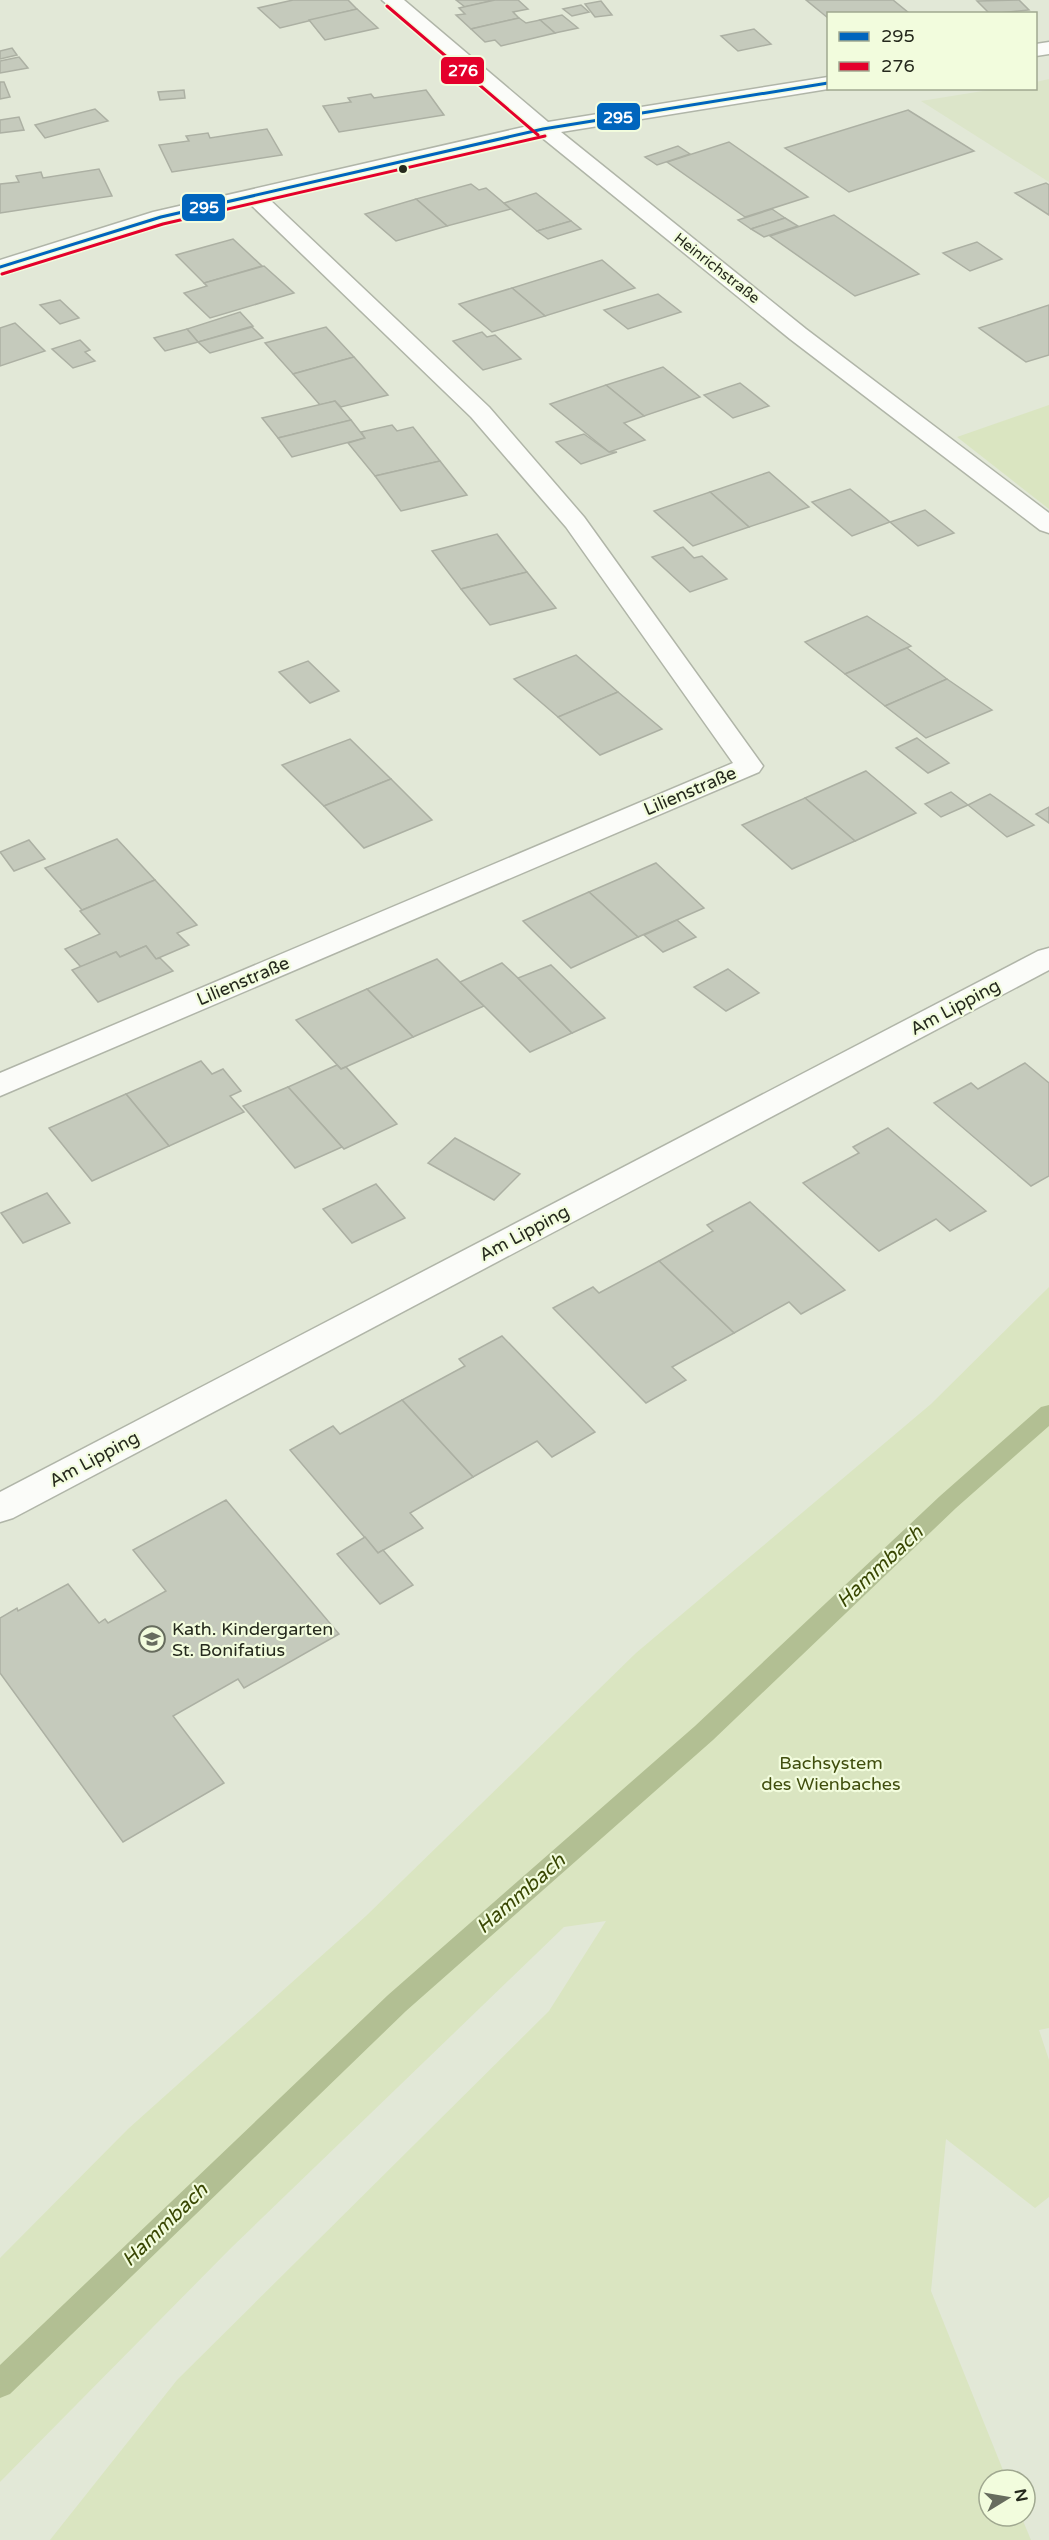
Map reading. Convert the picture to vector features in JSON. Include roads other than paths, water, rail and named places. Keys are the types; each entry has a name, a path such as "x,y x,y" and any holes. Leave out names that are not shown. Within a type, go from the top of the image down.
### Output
{"street":[{"name":"Heinrichstraße","path":"392,0 543,129 937,443 1049,525"},
{"path":"0,267 160,217 543,129 827,83"},
{"name":"Lilienstraße","path":"0,1085 749,766 575,522 480,412 254,196"},
{"name":"Am Lipping","path":"0,1508 1049,958"}],"waterway":[{"name":"Hammbach","path":"0,2384 397,2003 704,1733 948,1502 1049,1413"}],"place":[{"name":"Kath. Kindergarten St. Bonifatius","path":"152,1639"}],"park label":[{"name":"Bachsystem des Wienbaches","path":"831,1773"}]}
